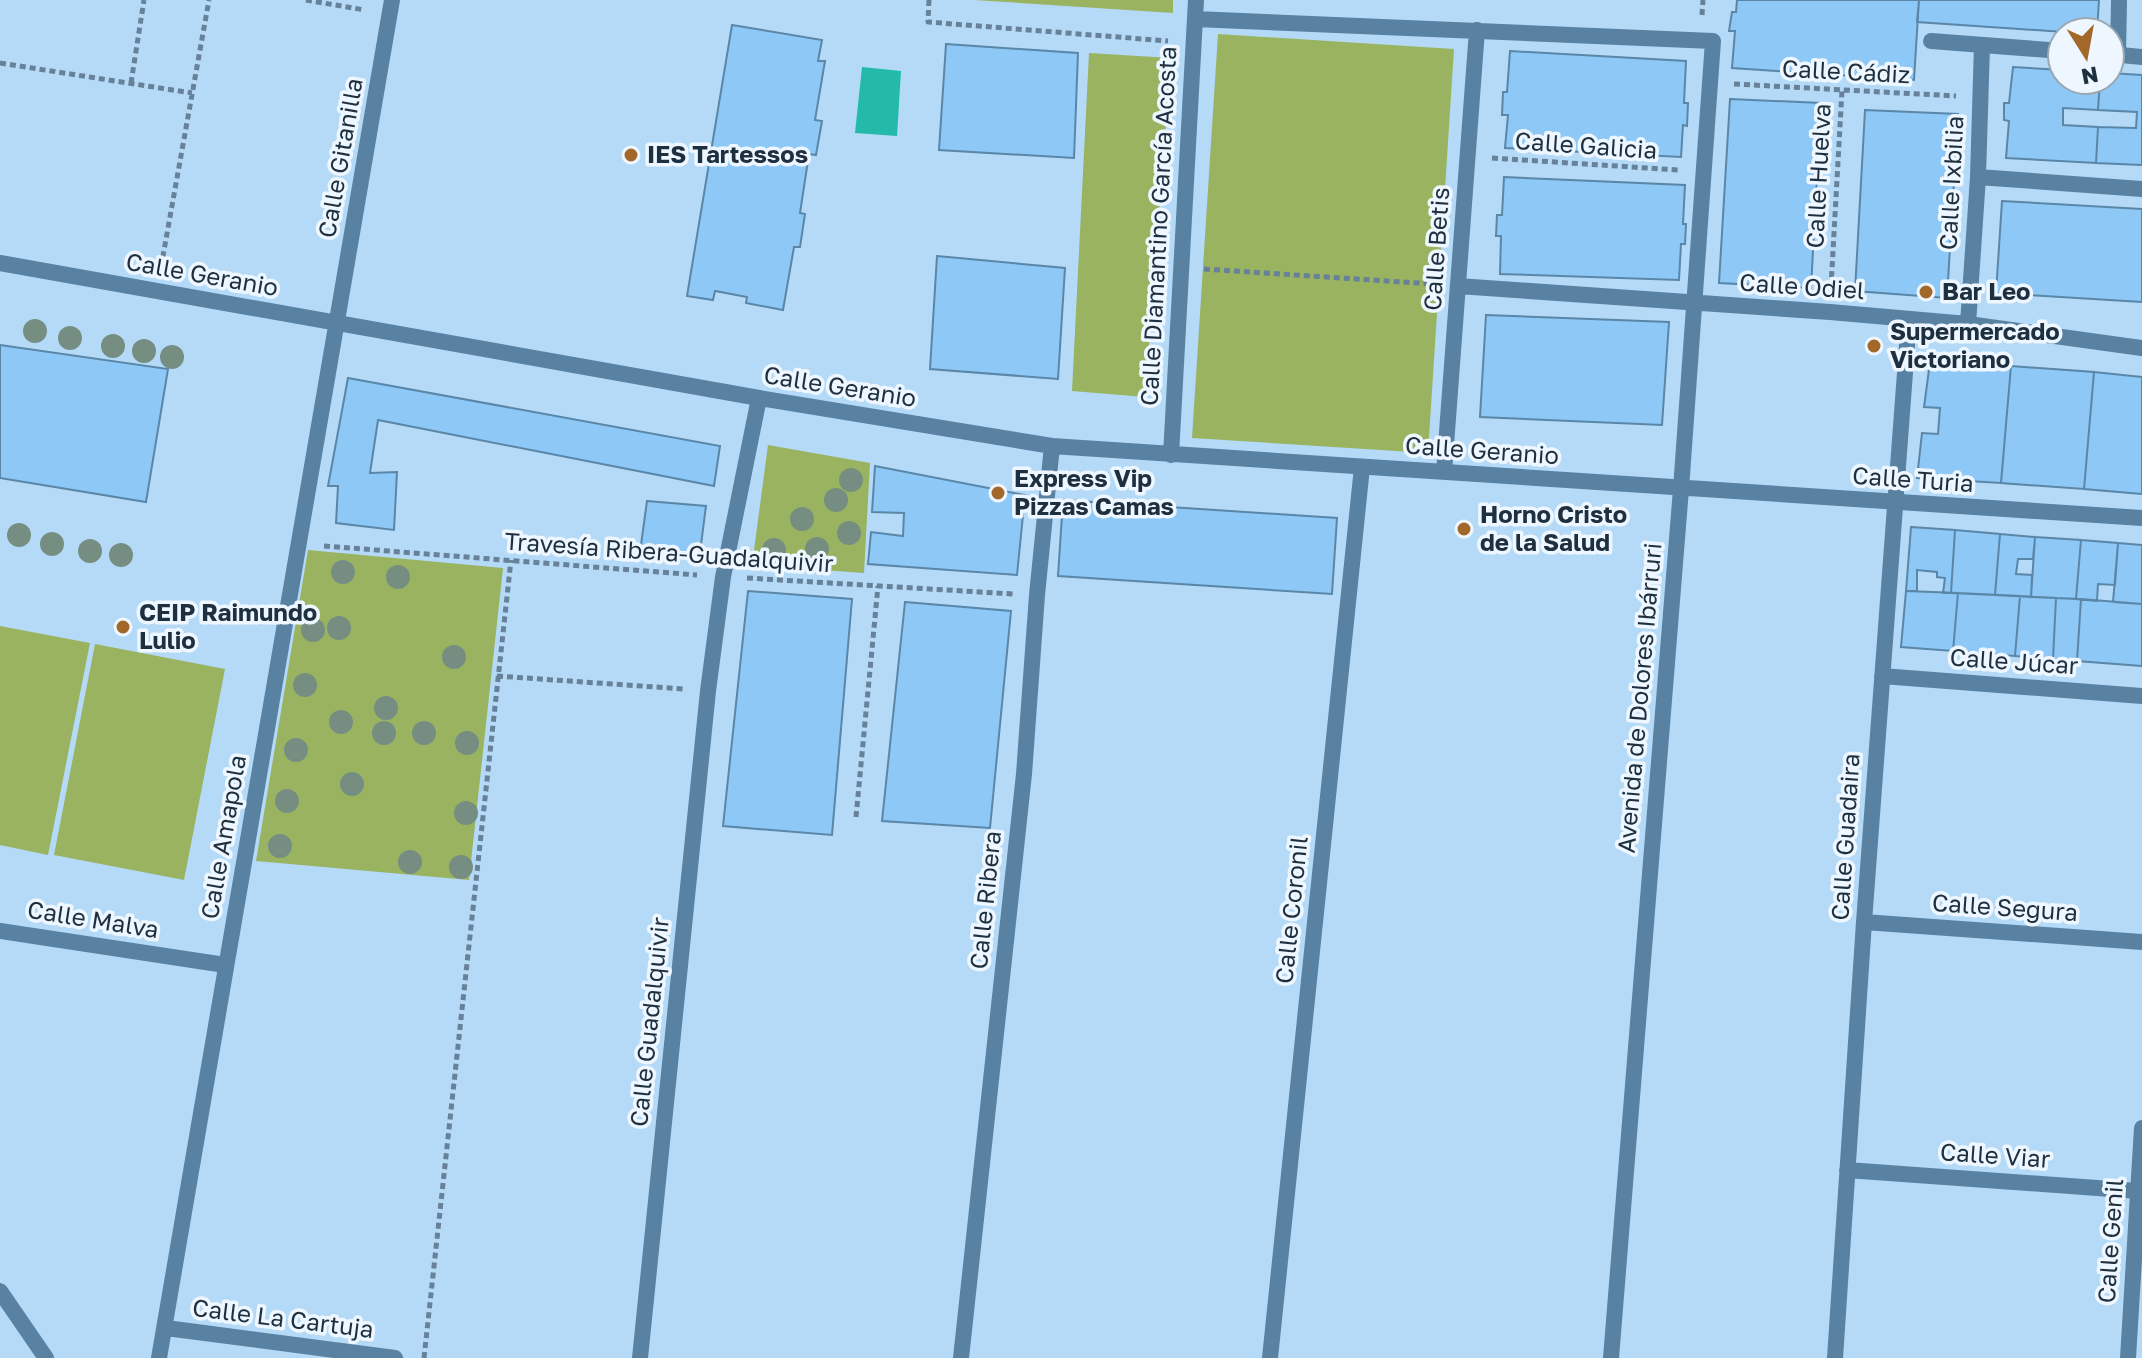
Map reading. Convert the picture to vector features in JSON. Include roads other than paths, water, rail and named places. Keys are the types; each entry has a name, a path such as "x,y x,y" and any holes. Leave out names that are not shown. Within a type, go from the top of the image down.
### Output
{"street":[{"name":"Calle Diamantino García Acosta","path":"1171,455 1196,0"},
{"name":"Calle Gitanilla","path":"336,324 391,7"},
{"path":"1195,19 1477,30"},
{"name":"Avenida de Dolores Ibárruri","path":"1477,30 1713,41 1681,489 1611,1358"},
{"name":"Calle Betis","path":"1444,472 1477,30"},
{"path":"1931,41 2046,50"},
{"name":"Calle Ixbilia","path":"1968,324 1978,177 1982,45"},
{"path":"1978,177 2142,189"},
{"name":"Calle Geranio","path":"0,263 759,398 1052,446 1681,489"},
{"name":"Calle Odiel","path":"1458,286 1968,324 2142,348"},
{"name":"Calle Guadaira","path":"1835,1358 1909,319"},
{"name":"Calle Amapola","path":"159,1358 336,324"},
{"name":"Calle Guadalquivir","path":"640,1358 708,691 723,577 759,398"},
{"name":"Calle Ribera","path":"961,1358 1024,774 1052,446"},
{"name":"Calle Coronil","path":"1270,1358 1362,467"},
{"name":"Calle Turia","path":"1681,489 2142,518"},
{"name":"Calle Júcar","path":"1882,676 2142,696"},
{"name":"Calle Segura","path":"1864,922 2142,942"},
{"name":"Calle Malva","path":"0,931 225,965"},
{"name":"Calle Genil","path":"2128,1358 2142,1128"},
{"name":"Calle Viar","path":"1847,1170 2138,1191"},
{"path":"0,1291 46,1358"},
{"name":"Calle La Cartuja","path":"166,1328 395,1358"}],"place":[{"name":"IES Tartessos","path":"631,155"},
{"name":"Bar Leo","path":"1926,292"},
{"name":"Supermercado Victoriano","path":"1874,346"},
{"name":"Express Vip Pizzas Camas","path":"998,493"},
{"name":"Horno Cristo de la Salud","path":"1464,529"},
{"name":"CEIP Raimundo Lulio","path":"123,627"}]}
